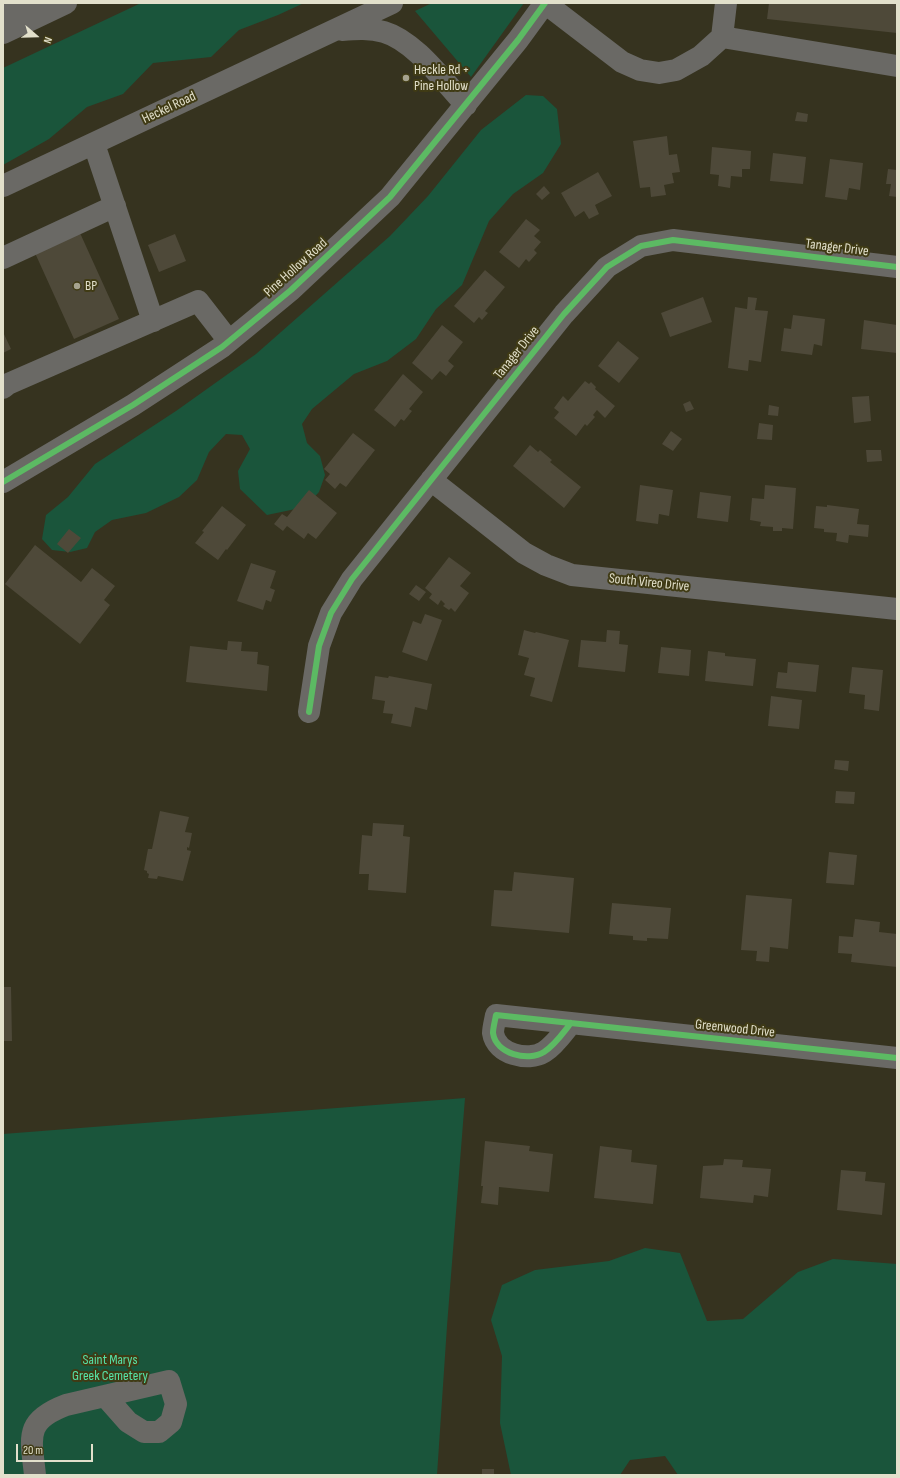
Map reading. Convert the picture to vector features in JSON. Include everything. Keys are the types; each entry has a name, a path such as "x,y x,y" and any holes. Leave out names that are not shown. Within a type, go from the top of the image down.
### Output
{"street":[{"path":"3,14 27,3"},
{"path":"3,33 66,3"},
{"name":"Heckel Road","path":"3,186 392,3"},
{"path":"545,3 622,62 640,70 659,73 676,70 701,56 722,37 726,3"},
{"name":"Pine Hollow Road","path":"3,482 133,405 229,341 291,290 390,197 518,40 545,3"},
{"name":"Heckel Road","path":"335,30 362,28 385,32 402,41 415,50 466,105"},
{"path":"722,37 897,66"},
{"path":"94,144 153,320"},
{"path":"3,258 115,206"},
{"name":"Tanager Drive","path":"309,712 319,646 331,613 352,579 564,314 607,267 642,246 674,240 897,267"},
{"path":"3,388 8,384 198,301 229,341"},
{"name":"South Vireo Drive","path":"431,480 524,553 546,565 572,575 897,609"},
{"name":"Greenwood Drive","path":"571,1023 897,1058"},
{"path":"35,1475 32,1432 39,1420 50,1411 66,1405 105,1396"}],"green space":[{"path":"141,3 304,3 239,30 211,57 153,63 123,94 87,107 49,139 3,165 3,68"},
{"path":"432,3 524,3 471,77 415,11"},
{"path":"526,95 543,96 557,109 561,144 543,173 513,194 489,221 462,285 436,309 416,339 387,361 354,374 312,409 302,424 307,443 320,456 325,475 319,492 305,507 267,515 240,489 238,471 250,449 242,435 226,434 209,452 197,480 179,497 146,513 112,520 95,532 87,548 70,552 52,550 42,539 46,515 68,497 95,464 176,411 256,354 390,236 428,196 481,130"},
{"name":"Saint Marys Greek Cemetery","path":"465,1098 437,1475 3,1475 3,1134"},
{"path":"645,1248 680,1253 707,1321 743,1319 798,1272 833,1259 897,1264 897,1475 678,1475 665,1456 630,1460 620,1475 511,1475 500,1423 502,1356 491,1320 502,1285 535,1270 609,1261"}],"building":[{"path":"769,3 897,3 897,33 767,19"},
{"path":"797,112 808,114 807,122 795,121"},
{"path":"667,136 669,155 677,154 680,172 672,173 674,183 664,185 666,195 651,197 650,187 640,188 633,141"},
{"path":"712,147 751,151 750,169 742,169 742,177 731,176 730,188 718,186 719,175 710,174"},
{"path":"773,153 806,157 803,184 770,181"},
{"path":"830,159 863,163 860,190 849,188 847,200 825,197"},
{"path":"888,169 897,170 897,197 889,196 891,184 886,184"},
{"path":"598,172 612,196 595,205 599,214 589,219 584,211 575,217 561,193"},
{"path":"544,186 550,193 542,200 536,194"},
{"path":"526,219 540,230 534,236 541,242 534,250 537,253 529,262 526,259 519,268 499,252"},
{"path":"80,233 119,319 74,339 35,253"},
{"path":"175,234 186,261 159,272 148,245"},
{"path":"485,270 505,287 485,311 488,313 482,320 479,317 474,323 454,306"},
{"path":"703,297 712,322 670,337 661,313"},
{"path":"748,297 757,298 755,310 768,311 761,362 749,360 748,371 728,368 735,307 747,309"},
{"path":"793,315 825,319 822,346 814,344 812,355 781,351 784,328 791,329"},
{"path":"864,320 897,325 897,353 861,349"},
{"path":"442,325 463,342 448,361 454,366 446,376 440,371 432,380 412,363"},
{"path":"3,332 11,349 3,353"},
{"path":"618,341 639,358 619,383 598,366"},
{"path":"403,374 423,392 409,409 412,411 404,421 401,419 395,427 374,410"},
{"path":"585,381 589,384 591,382 596,387 595,389 615,406 605,418 597,410 593,415 595,417 587,426 585,424 576,436 554,418 559,412 554,408 563,396 568,401"},
{"path":"869,396 871,421 854,423 852,397"},
{"path":"690,401 694,409 686,412 683,404"},
{"path":"769,405 779,407 778,416 768,415"},
{"path":"759,423 773,425 772,440 757,439"},
{"path":"671,431 682,439 673,451 662,444"},
{"path":"353,433 375,450 346,487 340,483 335,489 325,480 330,474 324,469"},
{"path":"530,445 538,452 540,450 552,460 550,462 581,487 564,508 513,466"},
{"path":"866,450 881,450 882,461 867,462"},
{"path":"640,485 673,490 669,516 659,514 658,524 636,521"},
{"path":"765,485 796,488 793,529 782,528 782,531 773,531 773,527 760,526 761,522 750,520 752,498 764,499"},
{"path":"309,490 337,513 316,539 308,533 304,539 287,526 283,531 274,524 282,514 287,517"},
{"path":"700,492 731,496 728,522 697,518"},
{"path":"827,505 859,509 857,524 869,525 868,537 849,535 848,543 836,541 837,533 824,532 824,529 814,528 816,506 827,507"},
{"path":"222,506 246,525 218,560 195,543 204,532 202,531"},
{"path":"69,529 81,538 68,553 57,544"},
{"path":"35,545 81,582 92,568 115,586 104,600 110,605 80,644 5,584"},
{"path":"449,557 471,573 460,586 469,593 455,612 451,608 449,610 443,606 445,604 441,600 438,605 429,598 432,594 425,588"},
{"path":"251,563 276,571 270,588 275,590 271,602 266,600 263,610 237,601"},
{"path":"416,585 426,592 419,601 409,594"},
{"path":"425,614 442,620 427,661 402,652 413,621 421,624"},
{"path":"524,630 569,640 552,702 530,696 535,678 524,675 529,658 518,655"},
{"path":"607,630 620,631 619,644 628,645 625,672 578,667 581,640 606,642"},
{"path":"228,641 242,642 241,651 258,652 257,664 269,666 267,691 186,682 190,646 227,650"},
{"path":"661,647 691,650 689,676 658,673"},
{"path":"708,651 725,653 725,656 756,659 753,686 705,681"},
{"path":"788,662 819,665 816,692 776,688 778,672 787,673"},
{"path":"852,667 883,670 879,711 864,709 865,695 849,693"},
{"path":"375,676 388,678 389,676 432,684 427,710 415,707 411,727 391,723 393,714 383,713 385,701 372,699"},
{"path":"771,696 802,700 799,729 768,726"},
{"path":"835,760 849,761 848,771 834,769"},
{"path":"836,791 855,792 854,804 835,803"},
{"path":"160,811 189,817 185,832 192,833 189,848 187,847 187,850 191,851 183,881 158,876 157,879 148,878 149,874 144,870 148,849 152,849"},
{"path":"373,823 404,825 403,836 410,837 406,893 368,890 369,874 359,874 362,835 372,836"},
{"path":"829,852 857,855 854,885 826,883"},
{"path":"514,872 574,878 569,933 491,926 494,890 512,891"},
{"path":"746,895 792,899 788,949 770,947 769,962 756,961 757,951 741,950"},
{"path":"612,903 671,908 668,939 647,938 647,941 633,940 633,936 609,934"},
{"path":"855,919 880,922 879,932 897,934 897,967 851,962 852,954 838,953 839,936 853,937"},
{"path":"3,987 11,987 12,1041 3,1041"},
{"path":"485,1141 530,1146 529,1151 553,1154 549,1192 499,1187 498,1205 481,1203"},
{"path":"600,1146 632,1150 631,1162 657,1165 653,1204 594,1198"},
{"path":"724,1159 743,1160 742,1167 771,1169 768,1197 754,1195 753,1203 700,1198 703,1166 723,1165"},
{"path":"841,1170 866,1172 865,1181 885,1183 882,1215 837,1210"},
{"path":"482,1469 494,1469 494,1475 482,1475"}],"cycle path":[{"path":"3,482 133,405 222,347 291,290 390,197 518,40 545,3"},
{"path":"309,712 319,646 331,613 352,579 564,314 607,267 641,246 673,240 897,267"},
{"path":"571,1023 568,1027 559,1039 552,1046 544,1052 530,1056 522,1056 506,1051 495,1040 493,1033 496,1015 897,1058"}],"place":[{"name":"Heckle Rd + Pine Hollow","path":"406,78"},
{"name":"BP","path":"77,286"}]}
